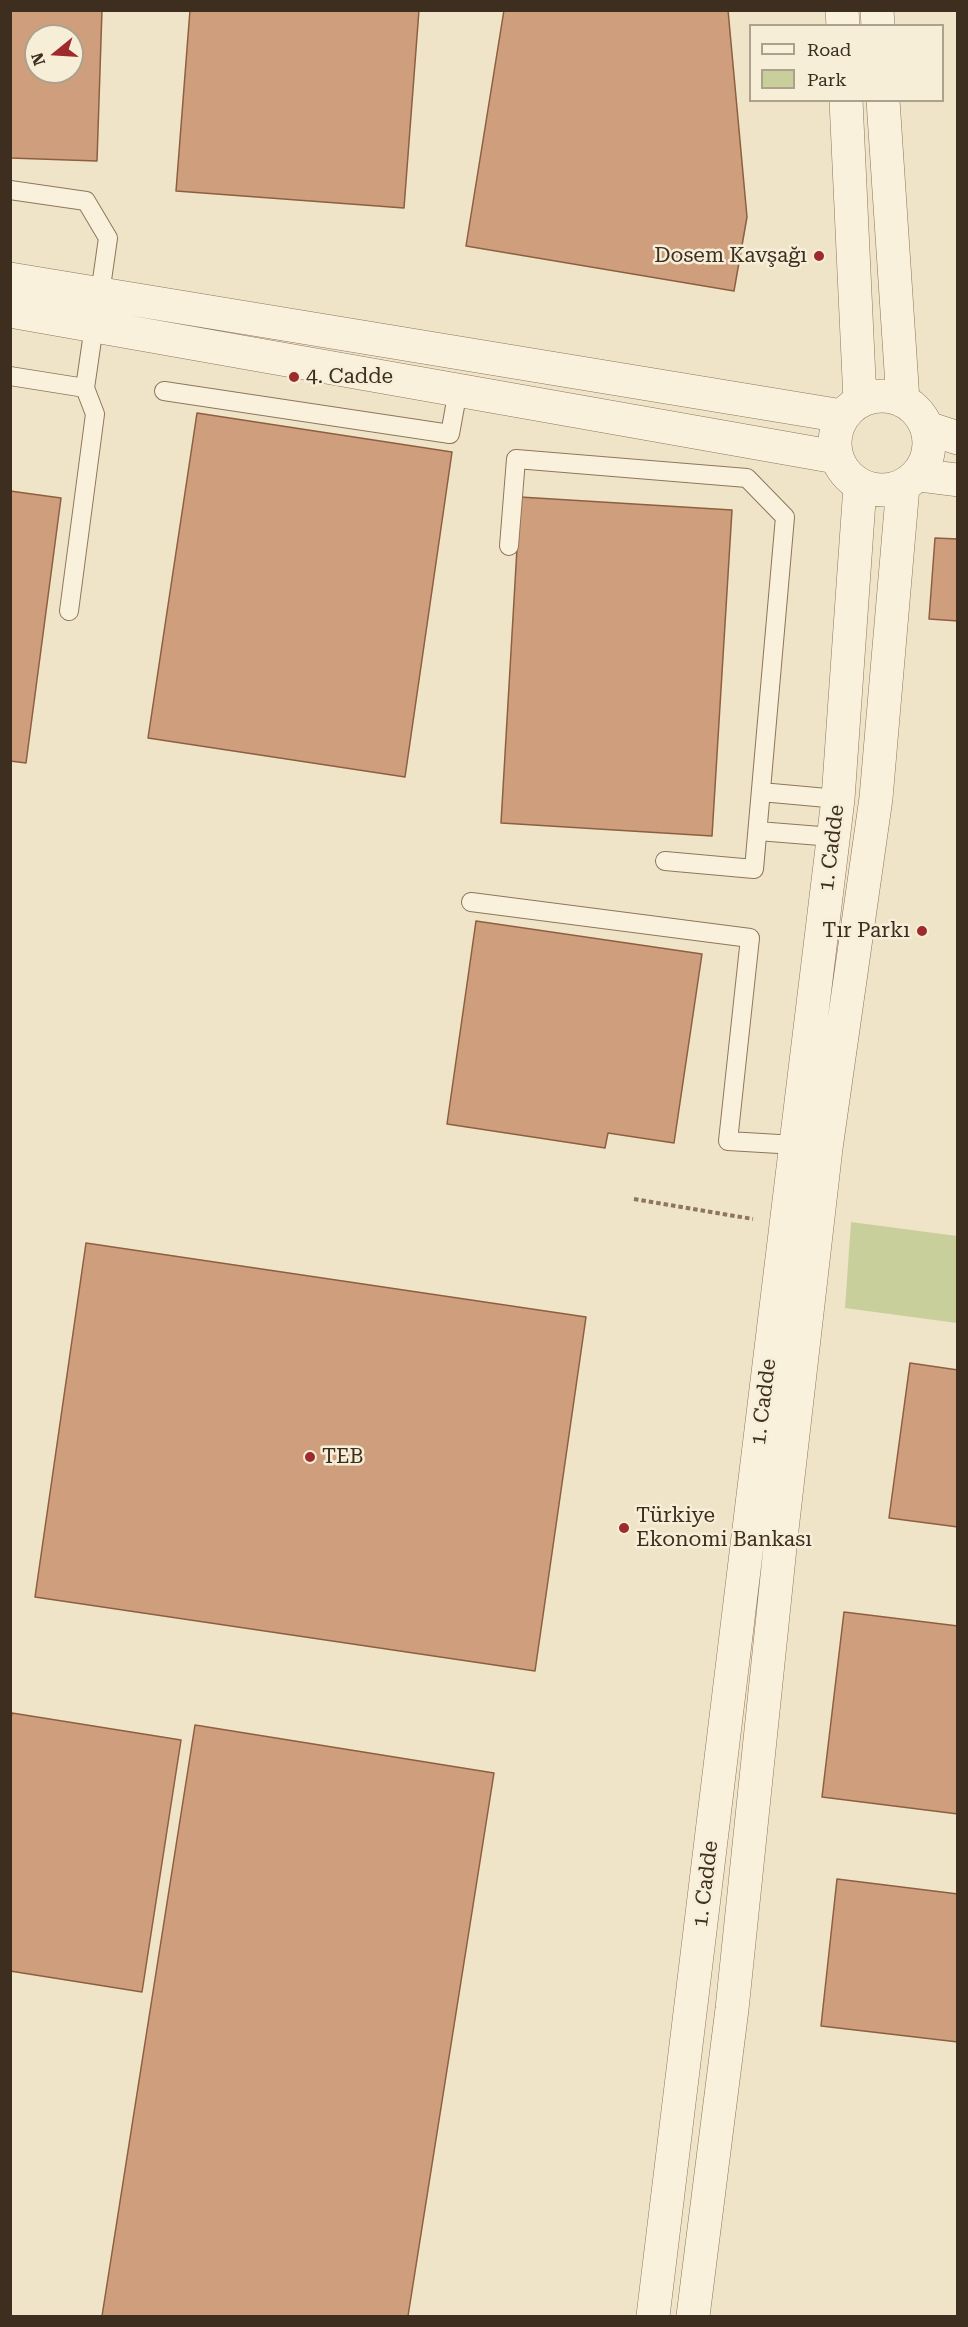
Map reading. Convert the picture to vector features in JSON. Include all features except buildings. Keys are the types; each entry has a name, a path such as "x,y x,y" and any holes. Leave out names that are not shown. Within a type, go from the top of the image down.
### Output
{"street":[{"path":"846,102 851,409"},
{"path":"883,102 903,401"},
{"path":"10,279 464,354 851,409"},
{"path":"94,326 100,294"},
{"path":"10,311 836,457"},
{"path":"458,390 464,354"},
{"path":"911,480 926,460 929,444 942,433 903,401 889,396 874,396 851,409 836,429 834,443 841,469 860,486 874,491 888,491 911,480 957,480"},
{"name":"1. Cadde","path":"653,2316 786,1224 811,1146 870,840 911,480"},
{"name":"1. Cadde","path":"693,2316 732,2009 780,1550 860,486"},
{"path":"838,799 875,802"},
{"path":"833,837 870,840"}],"lane":[{"path":"10,190 86,201 108,238 100,294"},
{"path":"69,611 95,414 85,388 94,326"},
{"path":"10,376 85,388"},
{"path":"164,390 450,434 458,390"},
{"path":"509,546 516,459 747,478 785,517 754,869 665,861"},
{"path":"762,792 838,799"},
{"path":"758,831 833,837"},
{"path":"471,902 750,938 728,1141 811,1146"}],"path":[{"path":"634,1199 786,1224"}],"green space":[{"path":"851,1222 957,1236 957,1323 845,1308"}],"place":[{"name":"Dosem Kavşağı","path":"819,256"},
{"name":"4. Cadde","path":"294,377"},
{"name":"Tır Parkı","path":"922,931"},
{"name":"TEB","path":"310,1457"},
{"name":"Türkiye Ekonomi Bankası","path":"624,1528"}]}
